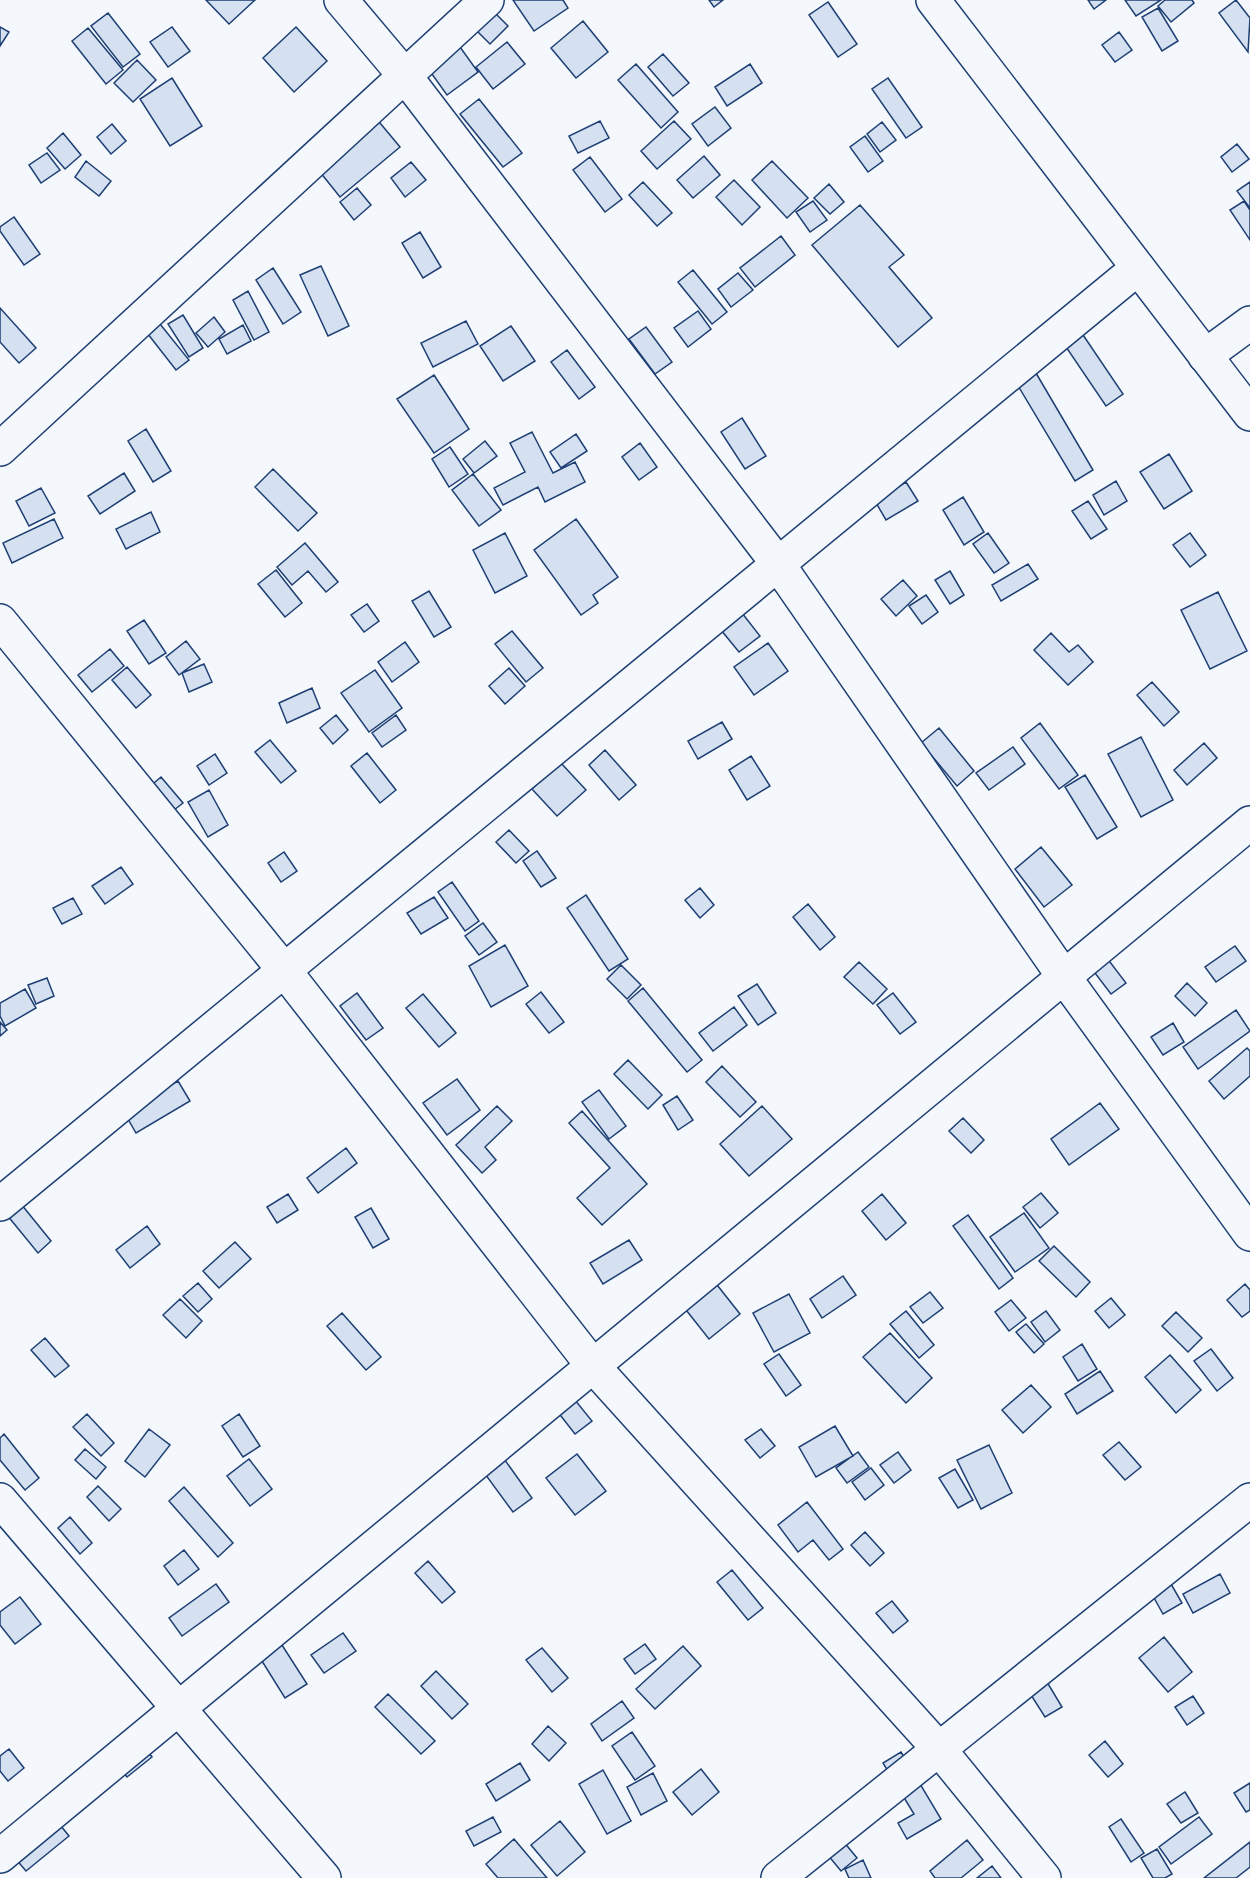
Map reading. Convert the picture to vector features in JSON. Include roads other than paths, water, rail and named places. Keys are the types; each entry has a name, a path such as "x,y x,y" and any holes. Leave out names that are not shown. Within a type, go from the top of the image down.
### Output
{"street":[{"path":"341,0 405,76 778,564 1064,977 1250,1234"},
{"path":"0,449 487,0"},
{"path":"933,0 1250,414"},
{"path":"0,1204 1138,268"},
{"path":"1205,356 1250,323"},
{"path":"0,621 284,970 593,1366 939,1749 1044,1878"},
{"path":"0,1856 1250,823"},
{"path":"0,1500 324,1878"},
{"path":"778,1878 1250,1500"}]}
